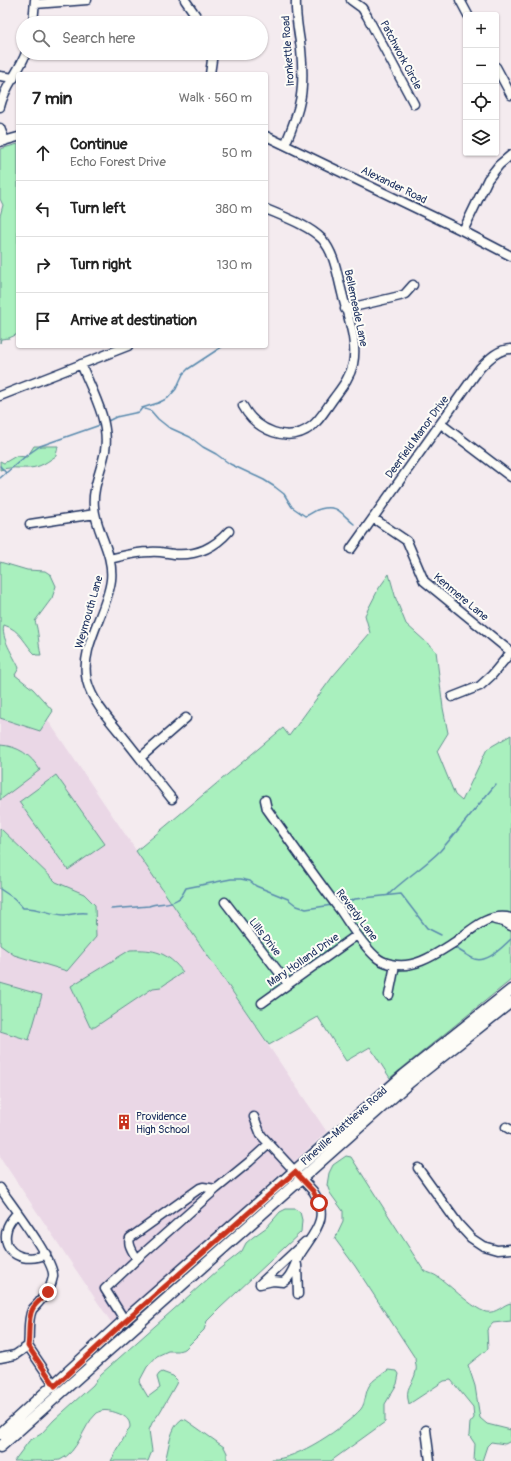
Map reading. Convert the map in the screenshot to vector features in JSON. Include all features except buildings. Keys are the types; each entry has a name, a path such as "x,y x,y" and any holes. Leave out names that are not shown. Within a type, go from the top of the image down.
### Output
{"main road":[{"name":"Pineville-Matthews Road","path":"0,1448 127,1335 404,1075 511,990"},
{"name":"Pineville-Matthews Road","path":"0,1434 55,1386 122,1323 410,1082 511,1002"},
{"path":"122,1323 127,1335"}],"street":[{"path":"34,16 35,2 55,4 87,0"},
{"path":"185,0 196,16"},
{"name":"Ironkettle Road","path":"285,145 298,115 303,88 296,0"},
{"name":"Patchwork Circle","path":"351,0 358,4 367,16 414,104"},
{"path":"460,0 466,12"},
{"path":"17,72 23,60"},
{"path":"210,72 212,60"},
{"path":"499,73 511,95"},
{"path":"0,107 4,93 16,74"},
{"path":"0,76 14,78"},
{"path":"0,128 2,142 16,138"},
{"name":"Alexander Road","path":"268,137 511,256"},
{"path":"462,231 488,179 499,165 511,155"},
{"name":"Bellemeade Lane","path":"243,406 253,419 263,428 277,434 296,434 307,430 313,425 344,384 352,367 355,347 335,264 327,246 314,233 268,210"},
{"path":"346,309 400,296 410,290 413,285"},
{"path":"0,396 123,348"},
{"name":"Deerfield Manor Drive","path":"351,549 480,368 494,355 511,349"},
{"name":"Weymouth Lane","path":"81,364 100,412 106,434 105,449 94,494 95,514 98,527 110,559 111,572 110,587 88,652 86,671 91,690 98,703 172,799"},
{"path":"441,424 511,477"},
{"path":"30,524 95,514"},
{"name":"Kenmere Lane","path":"374,518 407,542 424,581 511,652"},
{"path":"110,559 147,552 175,554 193,553 213,546 229,531"},
{"path":"452,697 480,686 492,676 511,652"},
{"path":"140,758 186,718"},
{"name":"Reverdy Lane","path":"265,800 267,809 365,946 376,958 390,964 405,966 422,961 442,951 488,919 506,916 511,918"},
{"name":"Lills Drive","path":"225,902 288,984"},
{"path":"488,919 504,922 511,926"},
{"name":"Mary Holland Drive","path":"262,1003 357,935"},
{"path":"389,995 395,965"},
{"path":"254,1117 257,1129 316,1195 320,1209 318,1227 297,1260 288,1278 281,1282"},
{"path":"122,1323 104,1289 269,1144"},
{"path":"418,1168 459,1225 471,1238 483,1246 497,1250 511,1249"},
{"path":"0,1188 46,1254 54,1275 48,1292 33,1309 29,1320 30,1336 28,1346 15,1355 0,1358"},
{"path":"138,1259 130,1246 129,1240 132,1236 200,1188 216,1189"},
{"path":"17,1213 10,1221 6,1229 7,1246 14,1254 25,1258 40,1257 46,1254"},
{"path":"297,1260 296,1275 298,1294 294,1289 281,1282 269,1281 260,1284 275,1268 311,1238"},
{"path":"275,1268 275,1274 281,1282"},
{"path":"28,1346 55,1386"},
{"path":"426,1430 430,1461"}],"shaded area":[{"path":"7,660 327,1132 113,1325 0,1157 0,665"}],"green space":[{"path":"16,145 16,335 1,339 0,343 0,216 3,205 0,199 0,149"},
{"path":"34,446 58,446 56,456 39,466 0,470 0,461 4,463 16,456 27,457"},
{"path":"0,562 27,570 45,571 51,575 56,586 52,598 35,621 41,655 36,655 15,630 4,625 3,630 8,646 19,668 15,675 33,689 53,711 40,731 0,718"},
{"path":"389,574 396,599 406,624 436,651 443,708 448,733 437,751 455,795 462,801 487,749 511,735 511,980 390,1078 370,1047 346,1061 318,1017 269,1045 136,851 283,728 289,736 333,676 370,633 365,615 379,588"},
{"path":"0,745 13,747 23,752 40,770 0,800"},
{"path":"56,775 105,844 68,870 19,802"},
{"path":"0,828 56,882 84,894 95,905 96,937 67,971 14,955 0,945"},
{"path":"130,950 147,950 160,953 171,960 183,972 161,987 153,988 95,1027 90,1027 71,986"},
{"path":"0,983 42,995 29,1040 0,1031"},
{"path":"346,1156 351,1157 424,1271 433,1274 468,1302 486,1312 493,1312 511,1303 511,1321 493,1323 487,1330 488,1349 468,1365 475,1386 480,1418 487,1424 511,1430 511,1441 505,1444 491,1442 487,1446 482,1461 474,1461 475,1444 469,1435 470,1423 474,1418 473,1407 451,1380 444,1381 409,1404 408,1390 415,1376 415,1358 355,1266 335,1239 343,1222 343,1211 330,1193 327,1185 329,1173 333,1165"},
{"path":"286,1209 295,1209 300,1212 302,1220 301,1232 207,1321 204,1330 185,1349 168,1351 157,1356 147,1367 139,1382 148,1397 160,1388 157,1377 162,1372 173,1376 177,1380 149,1430 152,1451 148,1461 111,1461 130,1425 128,1420 122,1415 105,1410 99,1412 91,1419 72,1451 60,1460 14,1461 29,1441 41,1434 54,1420 93,1385 101,1374 218,1270 242,1251 246,1243 267,1227 280,1212"},
{"path":"388,1370 397,1371 399,1374 397,1384 385,1404 385,1422 331,1461 271,1461 272,1459 282,1458 306,1449 344,1424 361,1409 368,1389 375,1379"},
{"path":"182,1419 186,1420 224,1447 227,1453 227,1461 165,1461 172,1432"}],"waterway":[{"path":"108,421 116,417 139,412 142,408 168,398 176,389 183,374 188,369 220,348"},
{"path":"142,408 151,411 168,427 190,437 230,464 264,480 275,487 284,494 292,507 305,516 318,510 332,508 339,511 354,524"},
{"path":"0,478 40,446 100,425"},
{"path":"0,466 6,473"},
{"path":"388,895 440,851 496,784"},
{"path":"111,909 149,906 171,902 179,898 186,888 231,879 250,881 256,886 288,899 297,906 306,909 332,905"},
{"path":"0,889 15,899 23,908 64,915 86,913"},
{"path":"341,905 355,899 401,894 427,928 441,935"},
{"path":"455,948 477,960 488,957 498,951 511,939"}],"place":[{"name":"Providence High School","path":"124,1122"}],"route":[{"path":"48,1292 33,1309 29,1320 30,1336 28,1346 29,1350 55,1386 120,1326 295,1172 313,1191 319,1203"}]}
